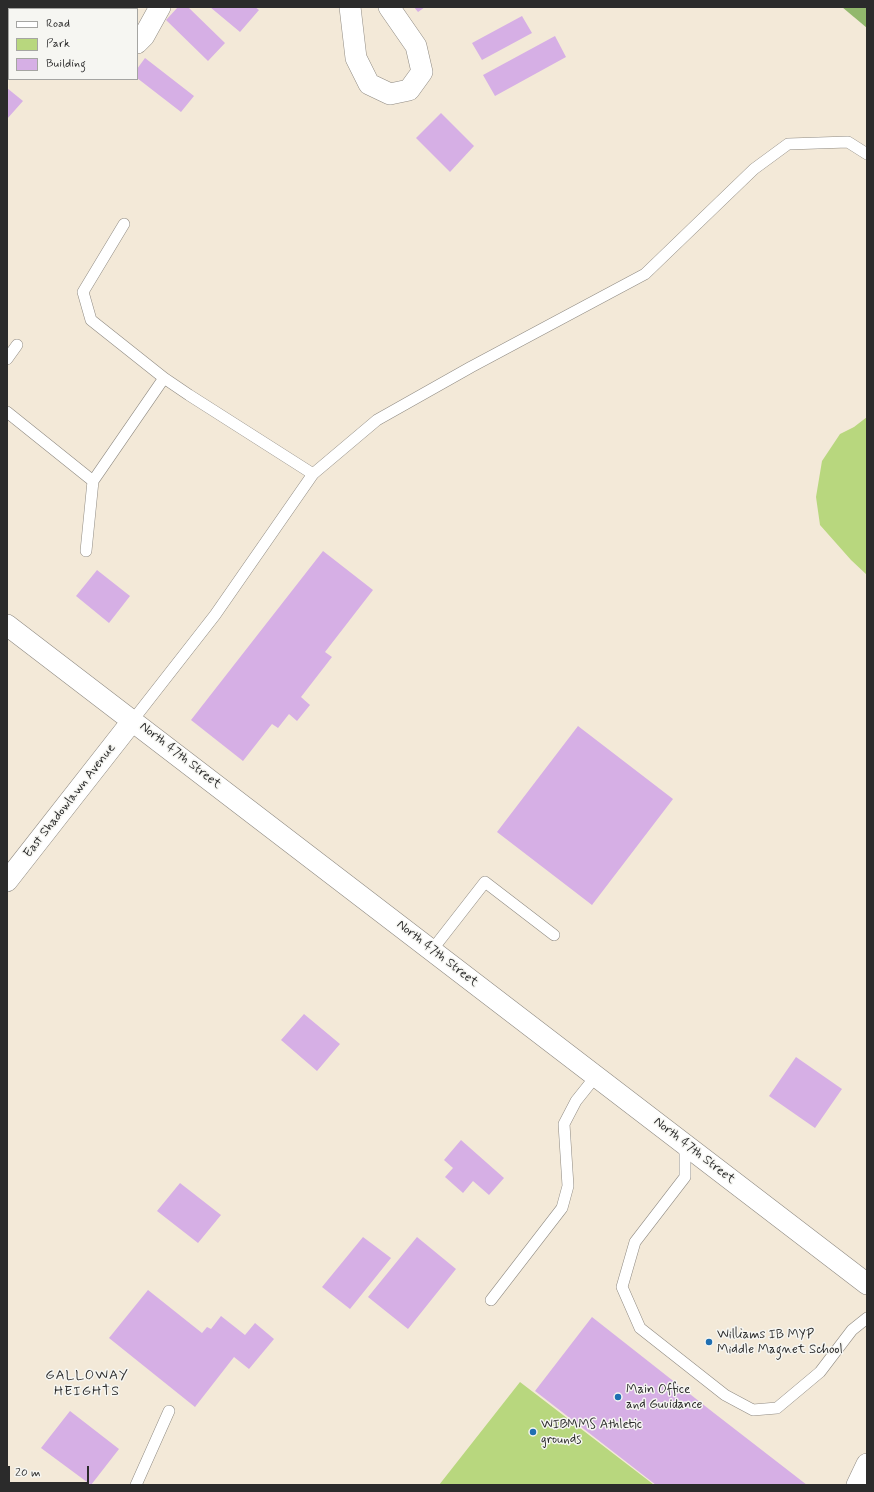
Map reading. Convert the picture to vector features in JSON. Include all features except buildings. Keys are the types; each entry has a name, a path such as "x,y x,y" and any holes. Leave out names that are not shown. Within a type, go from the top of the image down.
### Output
{"street":[{"path":"138,42 144,36 160,7"},
{"path":"350,7 356,58 369,84 390,94 409,90 422,72 416,46 389,7"},
{"name":"North 47th Street","path":"7,624 867,1284"},
{"name":"East Shadowlawn Avenue","path":"7,881 133,720"},
{"path":"857,1485 867,1464"}],"lane":[{"path":"133,720 215,615 313,474 377,420 471,367 645,274 754,169 788,144 848,142 867,154"},
{"path":"124,224 83,292 90,320 164,378 313,474"},
{"path":"7,359 17,345"},
{"path":"86,551 93,481 164,378"},
{"path":"7,412 93,481"},
{"path":"432,950 485,882 554,935"},
{"path":"491,1300 562,1208 568,1186 564,1124 576,1101 596,1076"},
{"path":"685,1144 685,1177 635,1242 622,1287 640,1328 726,1396 753,1410 777,1408 820,1372 852,1330 867,1318"},
{"path":"136,1485 169,1411"}],"green space":[{"path":"842,7 867,7 867,28"},
{"path":"867,417 867,575 851,560 820,525 816,497 822,461 840,434 854,427"},
{"name":"WIBMMS Athletic grounds","path":"520,1382 649,1481 654,1485 439,1485"}],"place":[{"name":"Williams IB MYP Middle Magnet School","path":"709,1342"},
{"name":"Main Office and Guuidance","path":"618,1397"},
{"name":"WIBMMS Athletic grounds","path":"533,1432"}],"district":[{"name":"GALLOWAY HEIGHTS","path":"87,1384"}]}
